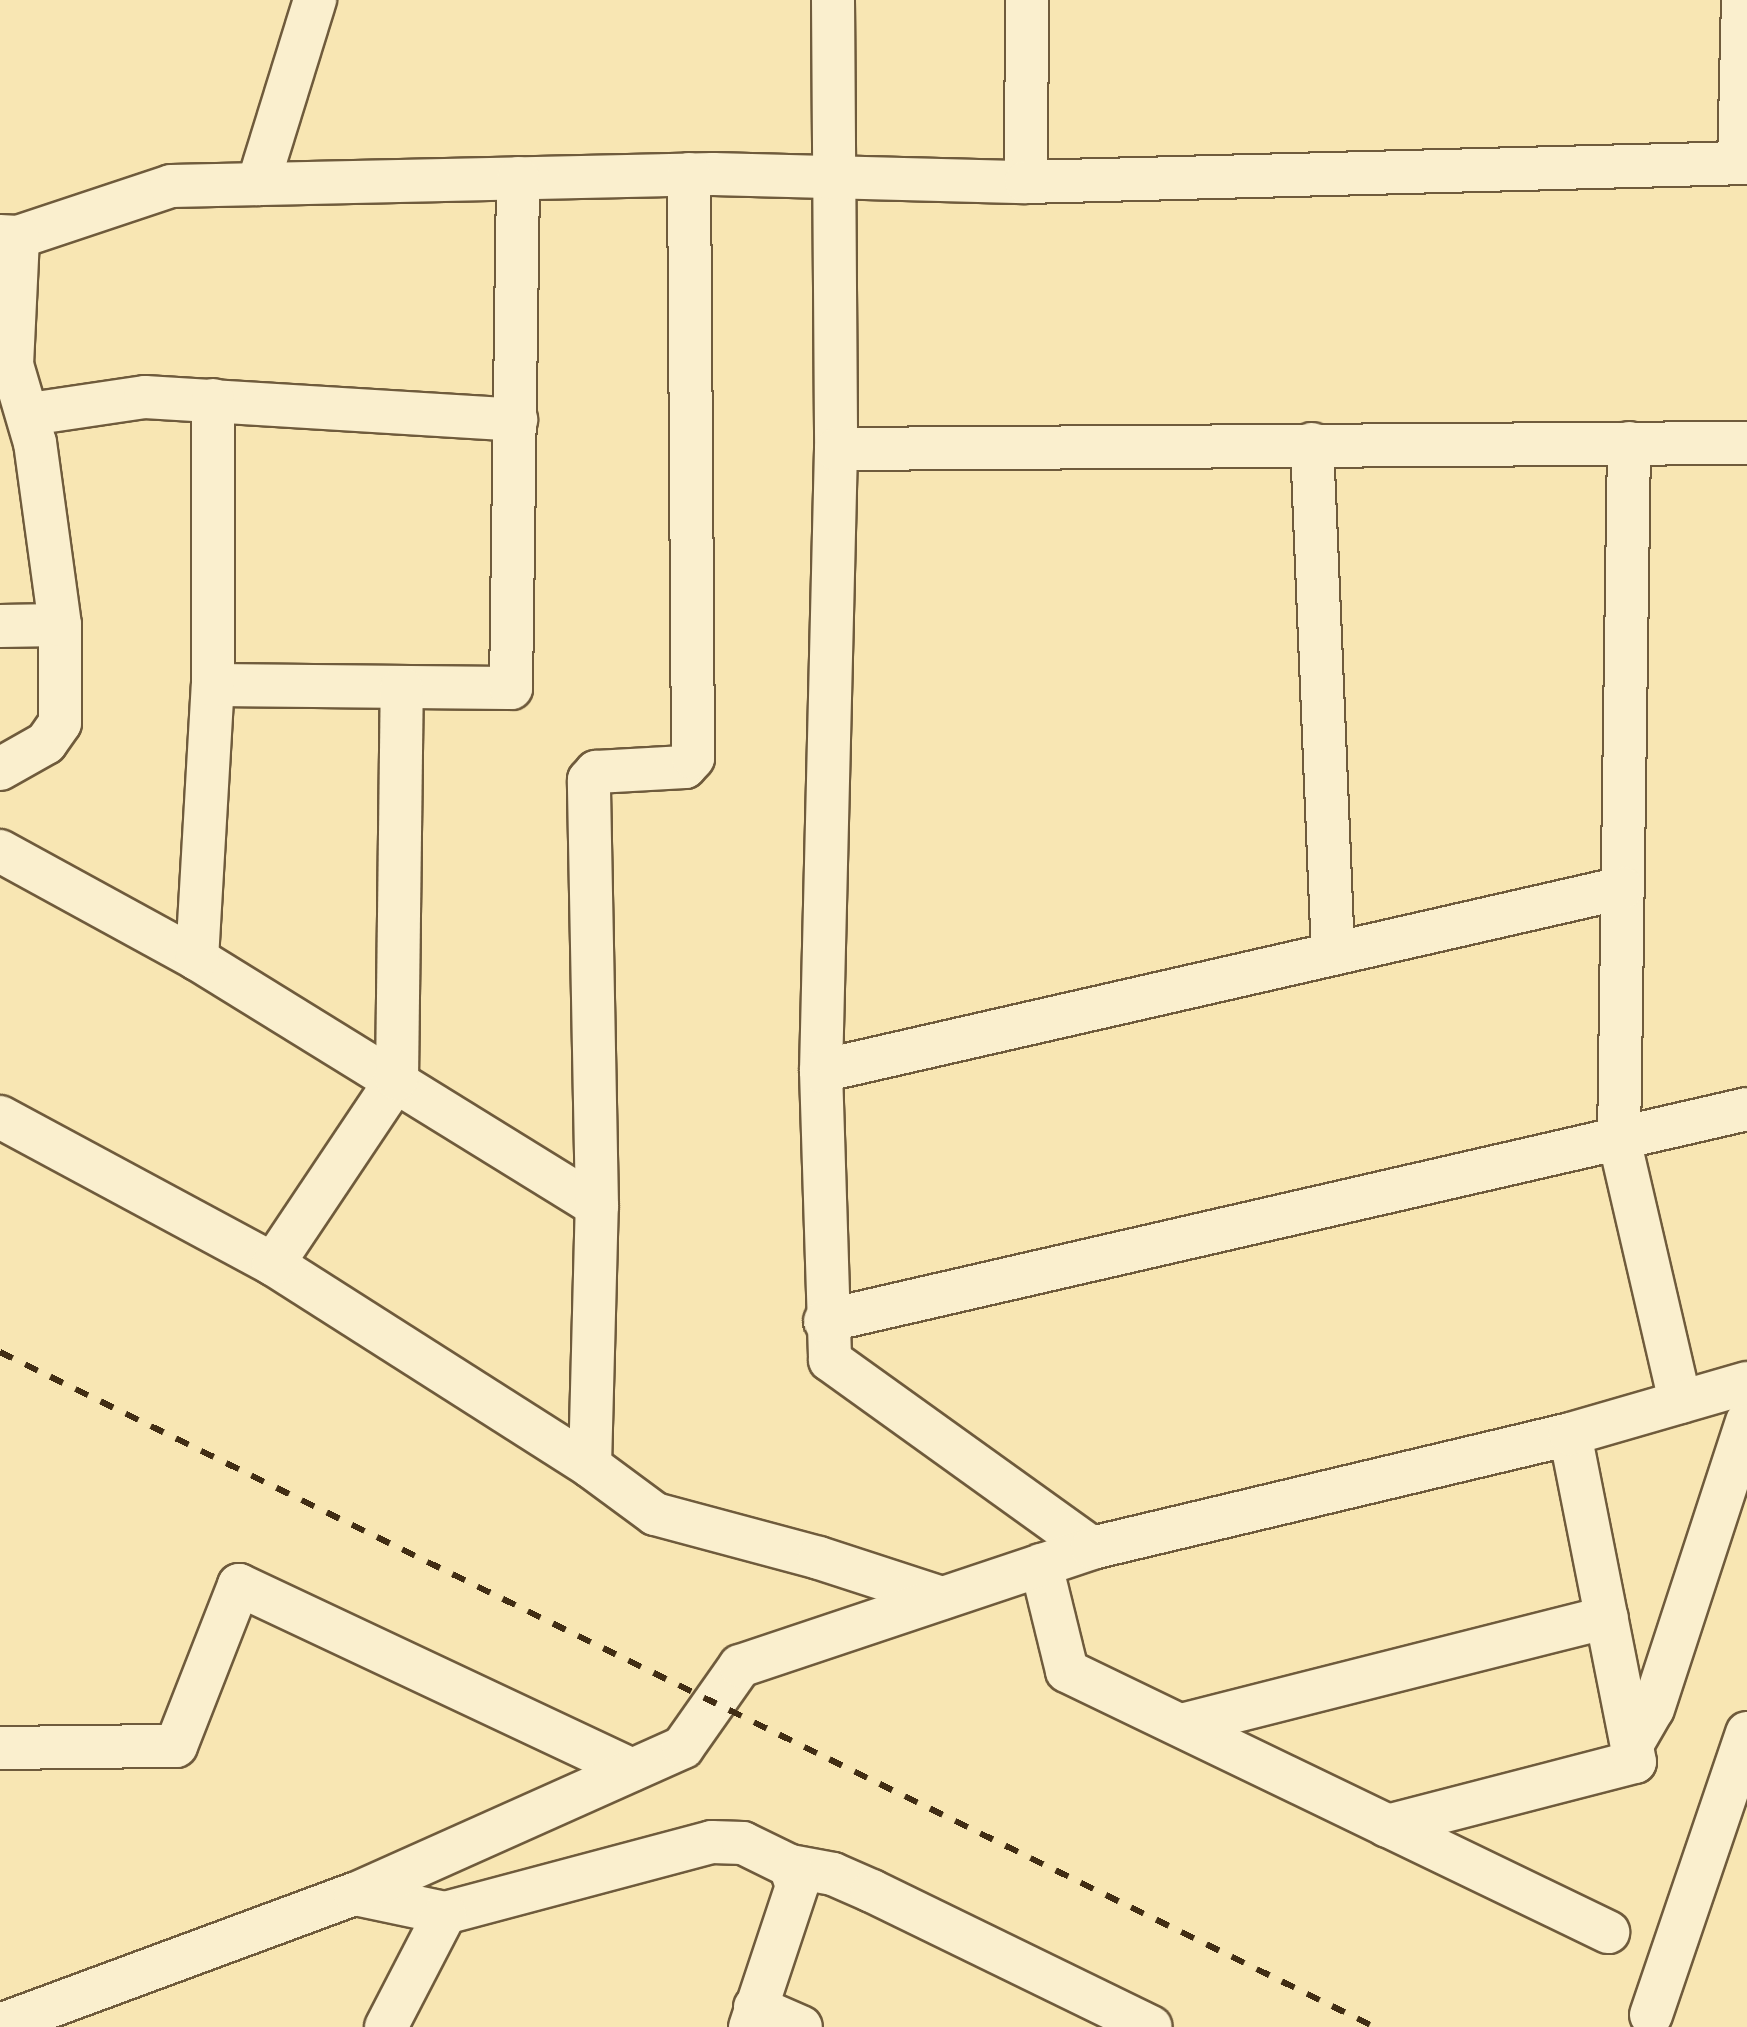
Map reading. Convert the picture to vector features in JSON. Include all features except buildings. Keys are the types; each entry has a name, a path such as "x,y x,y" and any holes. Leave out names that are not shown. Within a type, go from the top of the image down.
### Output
{"street":[{"path":"258,184 315,0"},
{"path":"833,0 836,449 821,1071 825,1321 830,1360 1092,1548"},
{"path":"1026,182 1027,0"},
{"path":"0,769 56,734 60,625 30,414 11,350 9,237 171,186 689,174 835,174 1026,182 1743,163 1743,0"},
{"path":"590,1466 597,1206 589,780 596,772 685,767 693,758 689,174"},
{"path":"213,685 511,688 518,178"},
{"path":"30,414 118,399 213,400 516,420"},
{"path":"197,959 213,685 213,400"},
{"path":"1629,443 1619,1139 1680,1402"},
{"path":"836,449 1747,443"},
{"path":"1312,444 1333,954"},
{"path":"0,626 60,625"},
{"path":"273,1264 397,1079 402,688"},
{"path":"0,851 197,959 397,1079 597,1206"},
{"path":"821,1071 1622,888"},
{"path":"825,1321 1747,1109"},
{"path":"0,1117 273,1264 590,1466 643,1506 671,1521 802,1553 942,1598"},
{"path":"0,2025 355,1894 690,1742 729,1675 740,1666 1092,1548 1570,1434 1747,1383"},
{"path":"1633,1743 1653,1709 1747,1422"},
{"path":"1387,1826 1631,1767 1633,1743 1570,1434"},
{"path":"1041,1565 1067,1671 1185,1724 1608,1932"},
{"path":"0,1748 176,1746 239,1585 632,1770"},
{"path":"1185,1724 1607,1617"},
{"path":"1651,2015 1747,1733"},
{"path":"355,1894 445,1913 727,1840 790,1866 833,1874 872,1891 1151,2027"},
{"path":"790,1866 797,1886 753,2017 801,2027"},
{"path":"386,2027 445,1913"}],"railway":[{"path":"0,1352 1375,2027"}]}
